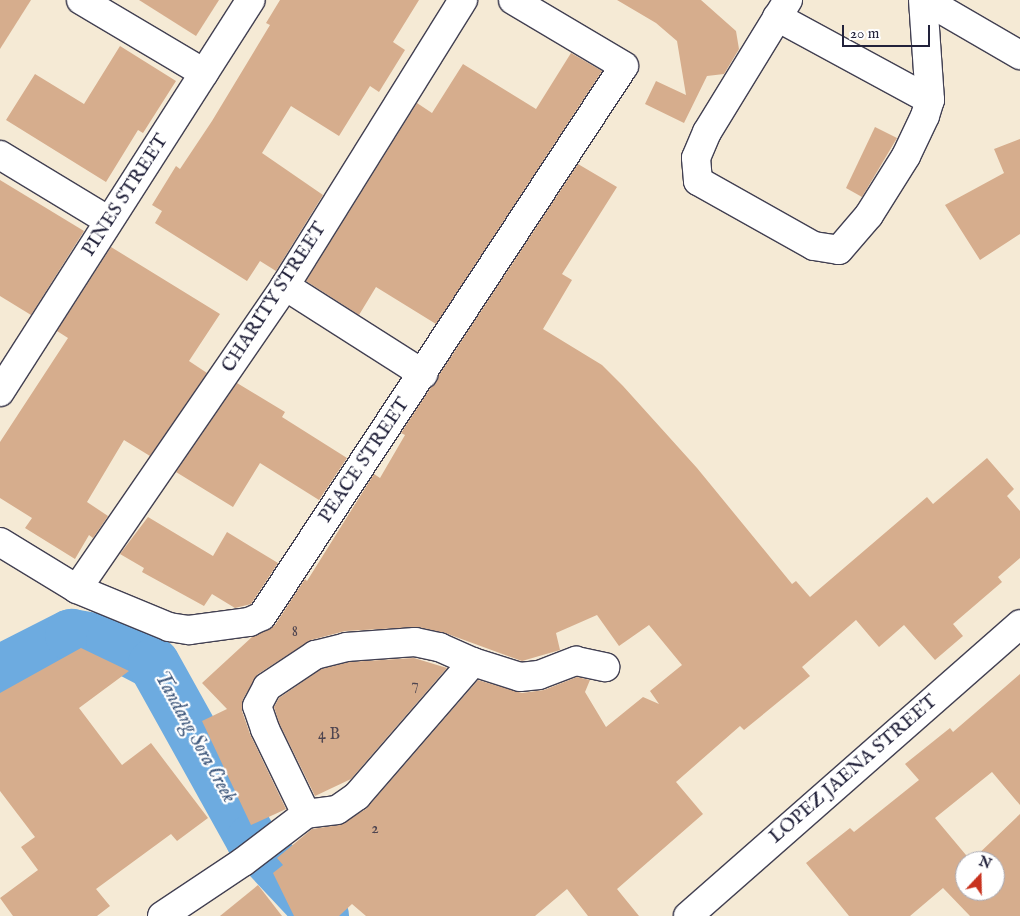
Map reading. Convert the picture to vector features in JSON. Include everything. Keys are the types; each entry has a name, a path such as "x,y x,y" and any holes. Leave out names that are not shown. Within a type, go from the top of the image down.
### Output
{"street":[{"path":"82,0 204,74"},
{"name":"PINES STREET","path":"0,392 252,0"},
{"name":"CHARITY STREET","path":"77,589 285,286 463,0"},
{"name":"PEACE STREET","path":"0,542 77,589 169,627 190,630 249,622 262,616 624,66 513,0"},
{"path":"924,0 1020,55"},
{"path":"924,0 930,100 906,156 869,215 839,250 814,246 698,181 696,158 708,132 782,9 930,100"},
{"path":"0,155 109,221"},
{"path":"285,286 423,374"},
{"name":"LOPEZ JAENA STREET","path":"688,916 1020,624"},
{"path":"306,814 259,716 257,706 267,687 315,655 346,647 425,643 473,662 520,677 539,675 576,661 605,667"},
{"path":"162,916 243,862 306,814 337,810 357,796 473,662"}],"building":[{"path":"0,0 31,0 0,49"},
{"path":"139,0 219,0 196,36"},
{"path":"280,0 419,0 393,42 405,50 379,92 370,86 339,136 291,106 262,153 323,195 276,271 260,261 247,281 155,223 162,211 152,205 176,166 180,169 212,121 270,25 266,23"},
{"path":"617,0 701,0 736,31 739,49 724,74 707,76 684,123 645,104 656,81 686,95 677,41 656,23"},
{"path":"120,46 176,81 143,133 138,130 106,182 6,120 35,74 84,104"},
{"path":"571,53 602,71 436,324 376,287 359,315 306,281 417,103 432,113 463,64 536,109"},
{"path":"875,127 897,138 862,197 846,188"},
{"path":"1020,139 1020,234 980,260 945,205 1004,173 994,149"},
{"path":"578,164 617,187 562,274 572,280 543,329 602,365 623,386 697,468 792,584 796,581 810,597 927,497 933,504 987,458 1014,489 1007,496 1020,511 1020,558 998,577 1002,582 953,624 963,636 935,660 904,625 879,647 856,620 802,667 810,676 744,730 740,726 676,782 703,814 617,889 639,916 588,916 567,889 535,916 366,916 352,904 339,916 294,916 273,873 283,865 277,858 312,829 339,825 366,809 478,680 522,693 544,690 577,677 590,680 585,692 606,727 643,697 659,704 650,691 682,665 649,625 619,646 597,615 556,633 560,650 522,661 445,633 418,627 345,631 311,640 258,674 243,699 242,711 250,734 286,809 251,825 202,721 227,709 202,683 252,637 275,625 305,579 307,581 374,474 380,478 405,435 401,433"},
{"path":"0,180 84,231 31,315 0,296"},
{"path":"111,247 220,314 189,361 207,373 150,456 124,440 87,502 108,516 93,538 89,535 75,559 25,528 32,518 0,498 0,442 68,338 57,331"},
{"path":"237,383 285,412 282,417 347,458 319,500 260,463 233,507 176,472"},
{"path":"148,517 213,556 227,532 278,563 251,604 235,608 212,594 204,606 142,572 144,568 120,554"},
{"path":"81,648 129,671 79,708 122,765 151,743 208,818 177,841 171,834 96,889 110,906 97,916 13,916 0,898 38,870 21,847 35,837 0,791 0,693"},
{"path":"414,658 447,668 351,779 315,796 279,723 274,707 279,698 321,669 349,662"},
{"path":"1020,674 1020,805 992,772 935,818 963,851 955,851 955,900 943,888 910,916 849,916 806,863 850,828 854,832 919,780 905,764 950,728 953,732"},
{"path":"1020,814 1020,916 970,916 956,901 1005,901 1005,851 981,851"},
{"path":"258,885 282,916 220,916"}],"waterway":[{"name":"Tandang Sora Creek","path":"0,671 71,635 112,642 154,664 252,840 323,916"}]}
